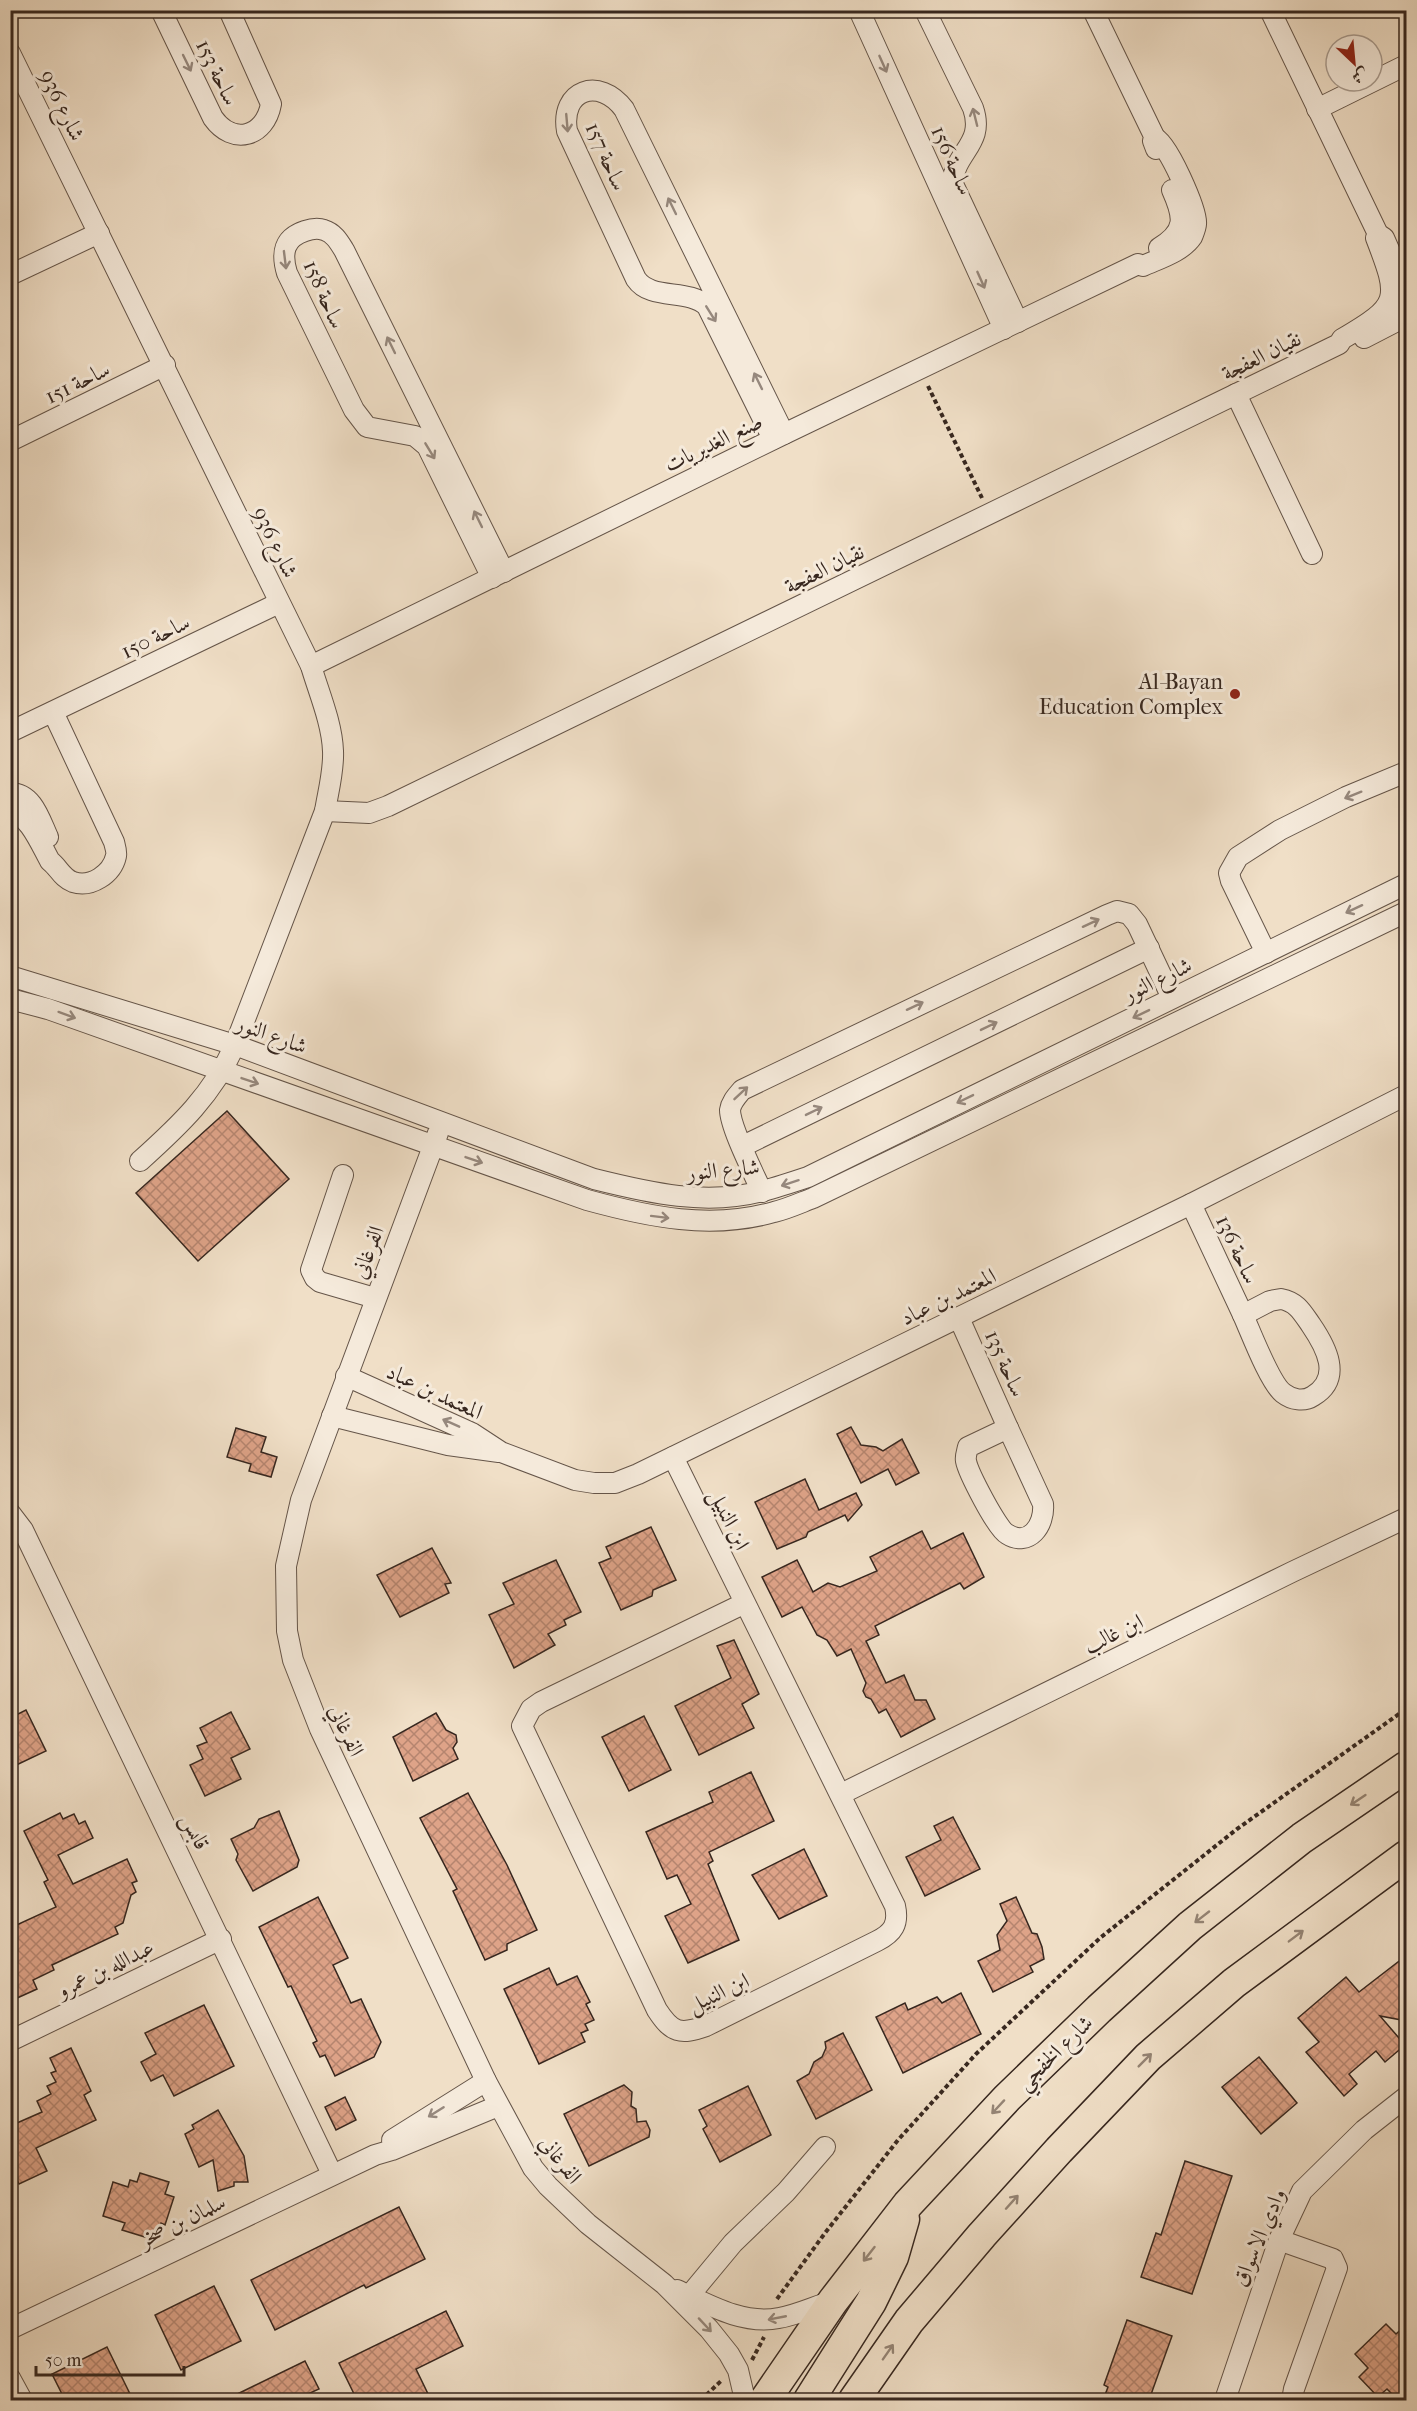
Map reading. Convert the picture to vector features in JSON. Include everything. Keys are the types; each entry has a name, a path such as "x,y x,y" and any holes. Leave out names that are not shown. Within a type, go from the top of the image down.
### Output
{"highway":[{"name":"شارع الخفجي","path":"765,2400 832,2301 908,2204 1007,2098 1099,2009 1190,1926 1302,1838 1407,1767"},
{"path":"854,2400 909,2321 975,2243 1059,2150 1148,2057 1234,1983 1407,1856"},
{"path":"809,2400 871,2302 893,2257 908,2204"}],"street":[{"name":"ساحة 153","path":"161,10 213,118 225,131 234,134 248,134 260,128 269,116 271,104 228,10"},
{"name":"ساحة 156","path":"859,10 922,148 1011,326"},
{"name":"ساحة 156","path":"926,10 978,123 976,136 957,165 952,182 1011,326"},
{"name":"صنع الغديريات","path":"311,666 779,436 1138,264 1172,239 1181,223 1178,204 1153,141 1155,138 1093,10"},
{"name":"نقيان العفجة","path":"325,811 369,813 388,806 1339,344 1342,339 1375,319 1385,309 1390,299 1391,279 1377,238 1378,234 1270,10"},
{"name":"شارع 936","path":"10,53 311,666 326,712 333,750 332,775 325,811 223,1072 194,1109 140,1161"},
{"path":"1317,109 1407,65"},
{"name":"ساحة 157","path":"588,91 603,91 615,97 624,109 700,262 779,436 712,312 703,302 646,288 636,279 567,132 565,118 569,105 588,91"},
{"path":"922,148 944,154 966,151"},
{"name":"ساحة 158","path":"312,229 324,230 336,238 344,250 416,395 498,575 427,446 415,436 367,428 354,410 287,273 284,250 289,240 298,233 312,229"},
{"path":"10,275 99,233"},
{"name":"نقيان العفجة","path":"1378,234 1384,238 1407,288"},
{"path":"679,295 692,280 700,262"},
{"name":"نقيان العفجة","path":"1339,344 1345,345 1384,328 1402,316 1407,308"},
{"name":"ساحة 151","path":"10,441 165,365"},
{"path":"1236,394 1312,554"},
{"path":"398,432 412,411 416,395"},
{"name":"ساحة 150","path":"10,732 279,603"},
{"path":"10,810 23,818 50,861 56,864 64,878 76,883 91,883 103,876 111,867 117,854 114,842 53,711"},
{"path":"1266,953 1231,881 1229,873 1238,857 1257,843 1312,813 1407,772"},
{"path":"10,793 23,795 30,802 57,857 56,864"},
{"name":"شارع النور","path":"10,976 235,1046 594,1179 648,1193 687,1198 762,1192 808,1177 1407,884"},
{"path":"762,1192 730,1112 733,1101 742,1090 1118,911 1129,914 1175,997 1191,1017"},
{"path":"10,999 48,1008 587,1200 643,1215 687,1221 739,1219 774,1212 813,1198 1407,912"},
{"path":"743,1146 1149,948"},
{"name":"المعتمد بن عباد","path":"346,1376 472,1433 501,1452 575,1480 594,1484 615,1483 959,1318 1407,1095"},
{"name":"الفرغاني","path":"441,1122 301,1500 286,1566 287,1631 293,1660 320,1729 486,2081 533,2168 548,2186 588,2224 664,2284 709,2329 729,2354 738,2370 745,2400"},
{"path":"343,1175 311,1270 320,1282 375,1298"},
{"name":"ساحة 136","path":"1191,1204 1243,1315 1275,1383 1282,1393 1295,1399 1309,1399 1328,1382 1331,1368 1328,1355 1322,1340 1299,1307 1290,1301 1281,1299 1270,1301 1243,1315"},
{"name":"ساحة 135","path":"959,1318 1043,1504 1044,1516 1040,1527 1031,1535 1019,1538 1008,1535 998,1527 966,1462 968,1447 1008,1428"},
{"name":"المعتمد بن عباد","path":"332,1416 448,1445 501,1452"},
{"name":"ابن النبيل","path":"673,1457 841,1794 895,1906 897,1917 895,1927 882,1938 706,2026 688,2032 675,2030 664,2021 657,2010 522,1726 531,1709 541,1702 745,1603"},
{"name":"قابس","path":"10,1513 23,1530 333,2174"},
{"name":"ابن غالب","path":"841,1794 1407,1518"},
{"name":"عبدالله بن عمرو","path":"10,2041 221,1939"},
{"name":"سلمان بن صخر","path":"375,2155 393,2139 486,2081"},
{"name":"وادي الاسواق","path":"1225,2400 1279,2240 1302,2191 1364,2130 1407,2097"},
{"name":"سلمان بن صخر","path":"10,2329 333,2174 498,2106"},
{"path":"689,2296 734,2243 786,2192 825,2147"},
{"path":"1279,2240 1333,2259 1337,2268 1293,2389 1292,2400"},
{"name":"الفرغاني","path":"664,2284 731,2314 746,2318 767,2320 782,2318 832,2301"},
{"path":"10,2378 22,2400"}],"path":[{"path":"920,369 990,514"},
{"path":"701,2400 717,2384 751,2362 764,2340 767,2320 773,2305 805,2260 898,2140 976,2054 1100,1938 1237,1830 1407,1709"}],"building":[{"path":"227,1111 289,1179 198,1261 136,1193"},
{"path":"851,1427 861,1445 876,1447 883,1451 902,1439 919,1473 896,1485 888,1469 861,1483 837,1434"},
{"path":"236,1428 266,1437 261,1452 277,1457 271,1477 249,1471 251,1464 227,1457"},
{"path":"805,1479 819,1510 856,1493 862,1505 848,1521 845,1515 808,1532 806,1537 777,1549 755,1502"},
{"path":"651,1527 676,1580 653,1590 652,1596 621,1610 599,1563 611,1558 606,1547"},
{"path":"922,1531 931,1549 963,1533 984,1577 964,1589 960,1583 875,1626 879,1635 866,1641 886,1683 904,1675 915,1700 926,1700 935,1719 901,1737 886,1709 879,1713 871,1699 866,1697 863,1691 866,1683 851,1649 837,1656 827,1640 817,1635 802,1607 782,1617 762,1577 797,1560 813,1592 828,1583 840,1587 877,1571 870,1557"},
{"path":"432,1548 451,1583 445,1584 449,1593 400,1617 377,1575"},
{"path":"556,1560 581,1612 564,1620 566,1625 548,1634 555,1645 514,1668 489,1615 514,1604 503,1583"},
{"path":"734,1640 759,1694 742,1704 754,1728 699,1755 675,1706 731,1678 717,1646"},
{"path":"26,1710 46,1751 10,1768 10,1718"},
{"path":"231,1712 250,1749 231,1758 241,1779 205,1796 190,1765 203,1759 197,1746 207,1742 200,1728"},
{"path":"436,1713 446,1730 456,1735 457,1742 453,1748 458,1759 413,1781 393,1737"},
{"path":"644,1716 671,1770 629,1791 602,1737"},
{"path":"751,1772 774,1821 709,1852 713,1861 708,1864 739,1940 688,1963 665,1916 691,1904 677,1875 667,1879 646,1832 713,1802 709,1792"},
{"path":"468,1793 507,1865 537,1930 507,1944 507,1950 485,1960 453,1891 457,1889 420,1818"},
{"path":"279,1811 299,1860 297,1867 253,1891 236,1860 238,1854 231,1839 254,1828 259,1819"},
{"path":"60,1813 63,1819 74,1814 79,1824 85,1821 93,1838 58,1855 73,1884 127,1859 137,1881 132,1883 136,1892 131,1895 123,1923 115,1927 118,1934 52,1965 54,1970 33,1980 37,1989 15,1999 10,1989 10,1958 17,1955 10,1940 10,1928 56,1907 44,1882 48,1880 24,1831"},
{"path":"953,1817 980,1869 925,1896 906,1857 941,1840 934,1826"},
{"path":"804,1849 827,1896 779,1919 752,1875"},
{"path":"318,1897 348,1958 333,1965 351,2003 361,1999 381,2042 374,2057 335,2076 325,2055 320,2057 313,2043 317,2041 259,1927"},
{"path":"1016,1897 1032,1933 1037,1934 1044,1959 1030,1966 1033,1972 993,1992 978,1961 1000,1950 997,1935 1007,1921 1000,1904"},
{"path":"1407,1955 1407,2021 1380,2016 1405,2045 1385,2062 1376,2051 1349,2074 1357,2084 1344,2096 1306,2052 1319,2042 1298,2018 1346,1977 1359,1992"},
{"path":"549,1968 557,1985 577,1976 590,2002 586,2004 594,2020 585,2024 588,2030 581,2033 585,2042 539,2064 504,1989"},
{"path":"961,1993 981,2034 903,2073 876,2017 905,2003 908,2010 937,1997 942,2003"},
{"path":"204,2005 234,2066 174,2096 163,2075 151,2081 141,2062 156,2054 145,2033"},
{"path":"843,2033 872,2090 816,2119 797,2081 809,2074 814,2062 822,2057 826,2048 825,2042"},
{"path":"71,2048 91,2091 84,2095 96,2120 36,2148 47,2171 19,2184 10,2165 10,2126 42,2112 37,2101 51,2094 47,2086 56,2082 51,2073 56,2071 50,2058"},
{"path":"1259,2057 1297,2103 1261,2134 1222,2087"},
{"path":"624,2085 632,2092 631,2106 636,2109 637,2122 646,2121 650,2130 649,2137 589,2166 564,2114"},
{"path":"748,2086 771,2135 720,2162 703,2129 707,2126 699,2110"},
{"path":"345,2097 356,2120 336,2130 325,2107"},
{"path":"218,2110 244,2156 248,2182 234,2182 234,2186 218,2191 213,2160 199,2167 185,2134 194,2129 192,2125"},
{"path":"1185,2161 1232,2176 1192,2294 1141,2277 1156,2233 1161,2235"},
{"path":"140,2173 169,2182 165,2194 174,2197 165,2225 161,2223 157,2236 147,2233 145,2237 122,2230 125,2223 103,2216 113,2182 128,2187 130,2180 137,2182"},
{"path":"399,2207 425,2259 366,2288 364,2285 275,2330 251,2280"},
{"path":"214,2286 241,2341 181,2370 155,2315"},
{"path":"446,2311 463,2346 416,2369 431,2400 357,2400 339,2363"},
{"path":"1127,2320 1172,2336 1149,2400 1103,2400 1108,2387 1104,2385"},
{"path":"1386,2324 1396,2334 1407,2324 1407,2392 1398,2400 1387,2389 1378,2397 1359,2377 1368,2368 1355,2354"},
{"path":"107,2347 133,2400 65,2400 52,2374"},
{"path":"305,2361 319,2389 295,2400 225,2400"}],"place":[{"name":"Al-Bayan Education Complex","path":"1235,694"}]}
